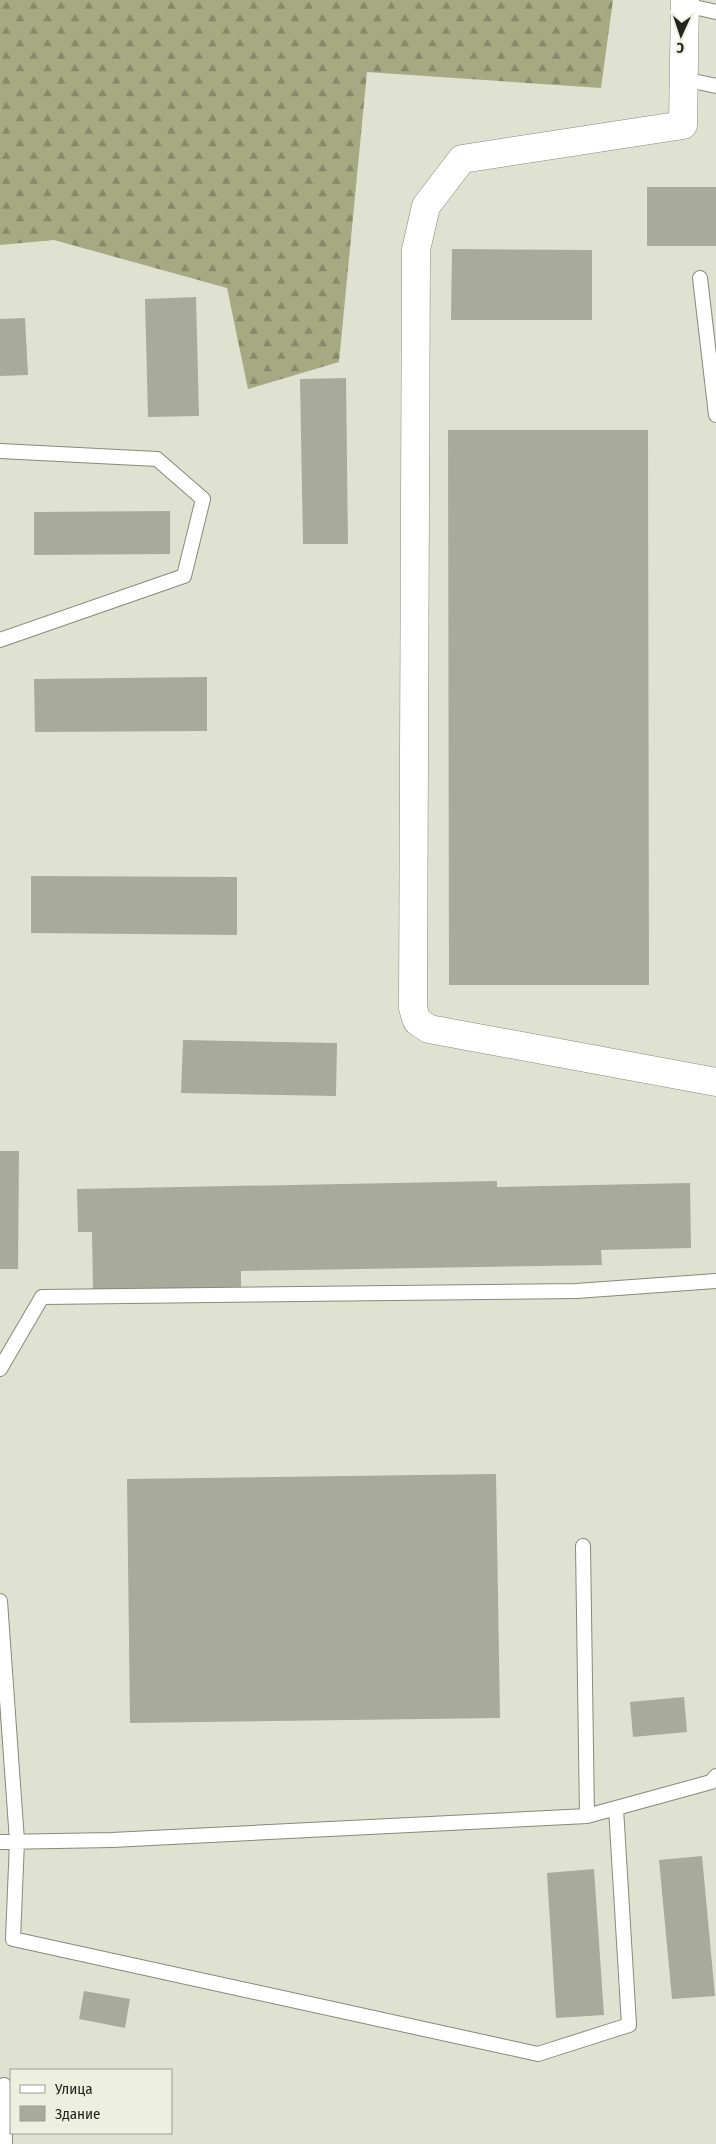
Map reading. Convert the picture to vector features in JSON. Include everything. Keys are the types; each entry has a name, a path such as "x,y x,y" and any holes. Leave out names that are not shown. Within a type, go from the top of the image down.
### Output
{"street":[{"path":"685,3 683,124 462,159 426,206 416,250 413,1008 417,1021 429,1029 716,1082"}],"lane":[{"path":"685,3 716,12"},
{"path":"684,79 716,86"},
{"path":"700,278 716,415"},
{"path":"0,451 157,458 203,500 184,576 0,640"},
{"path":"0,1370 42,1297 576,1291 716,1281"},
{"path":"582,1546 587,1816"},
{"path":"0,1601 17,1841 13,1939 538,2054 628,2025 616,1808"},
{"path":"0,1842 112,1840 587,1816 711,1782 716,1776"},
{"path":"4,2085 5,2144"}],"green space":[{"path":"0,0 613,0 601,88 367,72 339,362 248,389 227,288 54,240 0,245"}],"building":[{"path":"647,187 716,187 716,246 647,246"},
{"path":"452,249 592,250 592,320 451,320"},
{"path":"196,297 199,416 148,417 145,299"},
{"path":"25,318 28,375 0,376 0,319"},
{"path":"346,378 348,544 303,544 300,379"},
{"path":"448,430 648,430 649,985 449,985"},
{"path":"170,511 170,554 34,555 34,512"},
{"path":"207,677 207,731 35,732 34,679"},
{"path":"31,876 237,877 237,935 31,933"},
{"path":"183,1040 337,1043 336,1096 181,1093"},
{"path":"0,1151 19,1151 18,1269 0,1269"},
{"path":"497,1181 497,1187 690,1183 691,1248 601,1250 602,1265 241,1271 241,1289 93,1292 92,1232 78,1232 77,1189"},
{"path":"496,1474 500,1718 130,1723 127,1479"},
{"path":"684,1697 687,1732 633,1737 630,1702"},
{"path":"702,1856 715,1996 672,1999 659,1860"},
{"path":"594,1869 604,2015 556,2018 547,1873"},
{"path":"84,1991 130,1999 125,2028 79,2019"}]}
